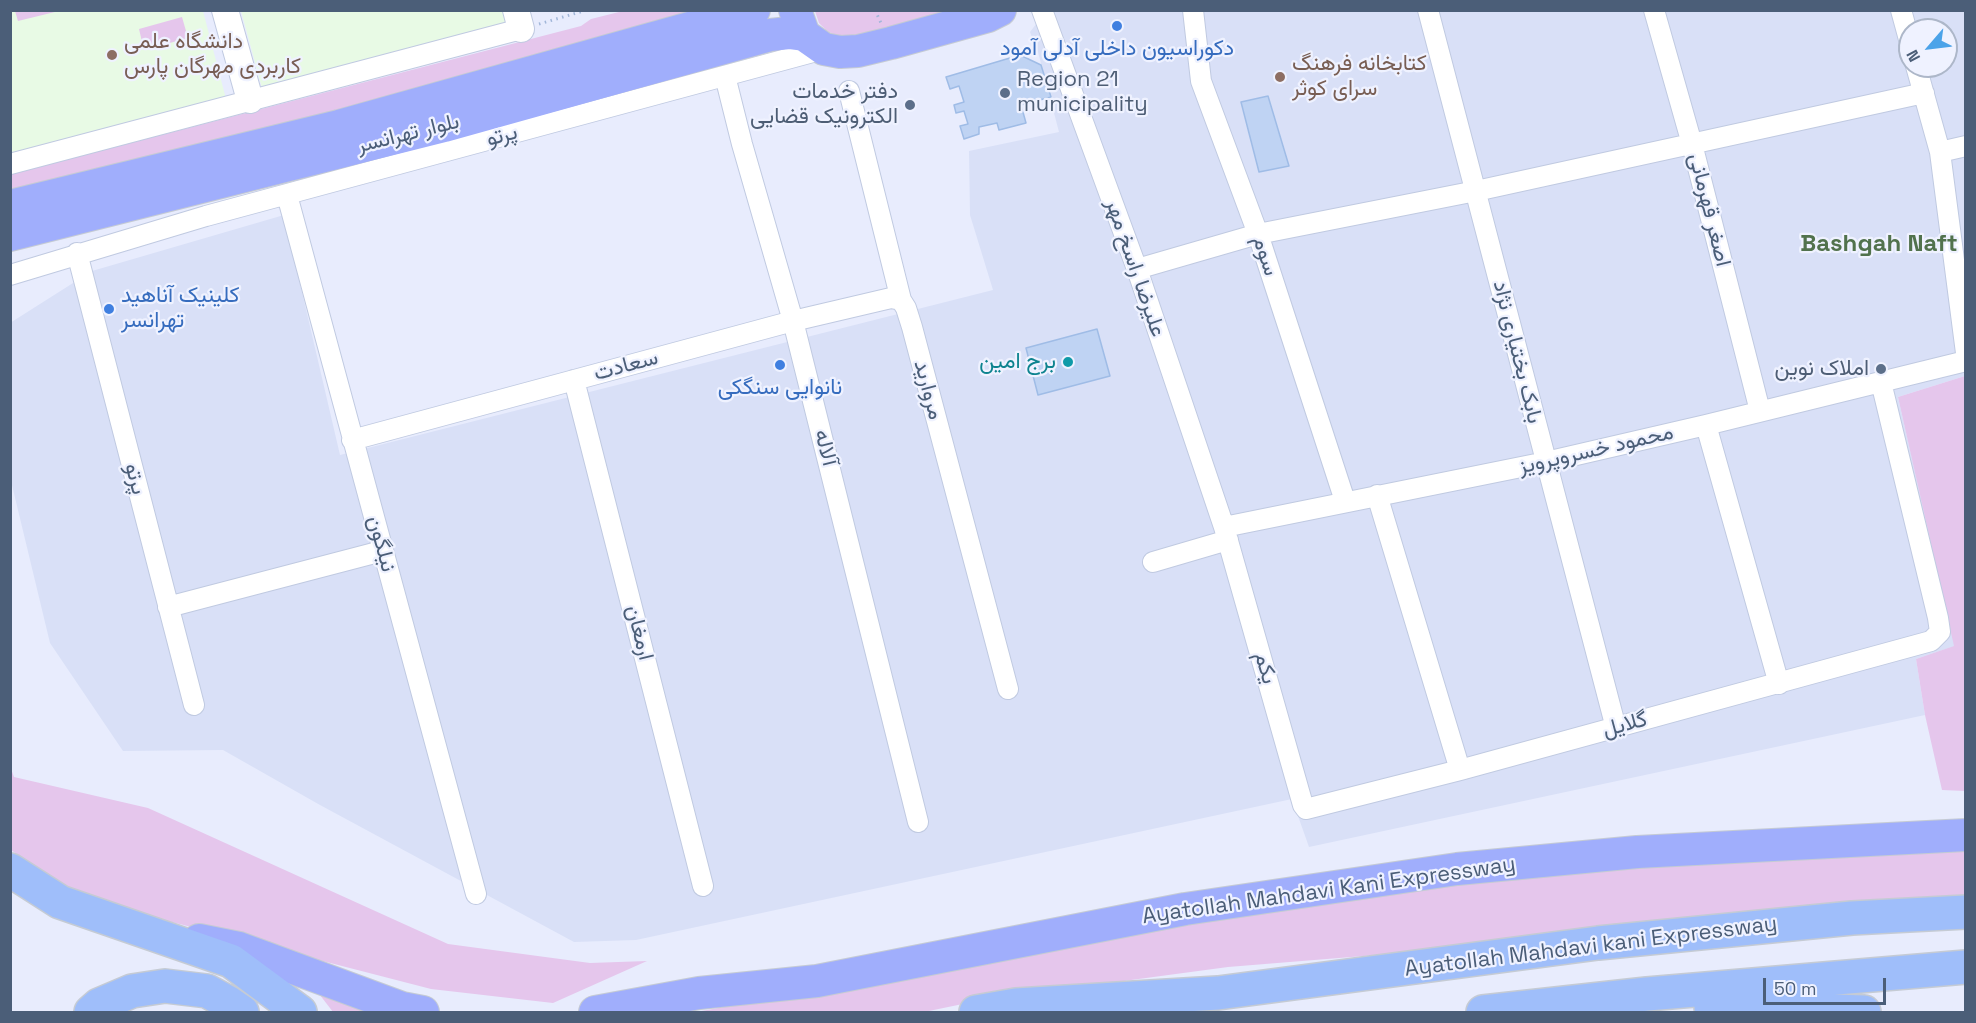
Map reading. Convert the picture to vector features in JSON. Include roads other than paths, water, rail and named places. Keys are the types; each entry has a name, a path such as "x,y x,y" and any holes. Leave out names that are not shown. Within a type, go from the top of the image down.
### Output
{"highway":[{"path":"10,870 60,902 231,961 300,1012"},
{"name":"Ayatollah Mahdavi kani Expressway","path":"1218,993 1598,944 1852,918 1965,912"},
{"path":"1483,1012 1647,994 1965,967"},
{"path":"91,1012 99,1005 132,991 165,986 207,991 242,1012"},
{"path":"976,1012 1016,1005 1218,993"},
{"path":"1138,1012 1218,993"},
{"path":"1647,994 1710,1006 1864,1012"}],"main road":[{"name":"بلوار تهرانسر","path":"10,206 339,126 754,10"},
{"name":"بلوار تهرانسر","path":"10,235 444,126 770,35 807,32 840,52 858,51 988,16 1000,10"},
{"name":"Ayatollah Mahdavi Kani Expressway","path":"595,1012 699,993 817,981 1185,909 1457,869 1637,852 1965,835"},
{"path":"135,928 239,948 402,1008 423,1012"}],"street":[{"path":"225,10 250,100"},
{"name":"علیرضا راسخ مهر","path":"1042,10 1137,269 1226,533"},
{"name":"سوم","path":"1193,10 1201,81 1258,234 1345,501"},
{"name":"بابک بختیاری نژاد","path":"1428,10 1616,728"},
{"name":"اصغر قهرمانی","path":"1654,10 1692,144 1760,411"},
{"path":"10,164 250,100 518,20"},
{"name":"پرتو","path":"10,274 206,216 724,76 807,32"},
{"name":"آلاله","path":"724,76 793,321 918,822"},
{"path":"1920,78 1940,152 1965,353"},
{"name":"مروارید","path":"849,91 901,300 912,327 1008,689"},
{"path":"1137,269 1258,234 1476,191 1924,93"},
{"path":"1940,152 1965,146"},
{"name":"نیلگون","path":"287,195 476,894"},
{"path":"148,201 206,216"},
{"name":"پرتو","path":"77,253 194,705"},
{"name":"سعادت","path":"352,440 793,321 891,298 901,300"},
{"name":"محمود خسروپرویز","path":"1154,562 1226,533 1345,501 1546,462 1965,361"},
{"name":"ارمغان","path":"574,380 703,886"},
{"name":"گلایل","path":"1306,809 1460,770 1931,641 1940,633 1938,618 1881,382"},
{"path":"1706,425 1779,684"},
{"path":"1377,495 1460,770"},
{"name":"یکم","path":"1226,533 1306,809"},
{"path":"168,607 382,551"}],"place":[{"name":"دکوراسیون داخلی آدلی آمود","path":"1117,26"},
{"name":"دانشگاه علمی کاربردی مهرگان پارس","path":"112,55"},
{"name":"کتابخانه فرهنگ سرای کوثر","path":"1280,77"},
{"name":"Region 21 municipality","path":"1005,93"},
{"name":"دفتر خدمات الکترونیک قضایی","path":"910,105"},
{"name":"کلینیک آناهید تهرانسر","path":"109,309"},
{"name":"برج امین","path":"1068,362"},
{"name":"نانوایی سنگکی","path":"780,365"},
{"name":"املاک نوین","path":"1881,369"}],"district":[{"name":"Bashgah Naft","path":"1879,244"}]}
